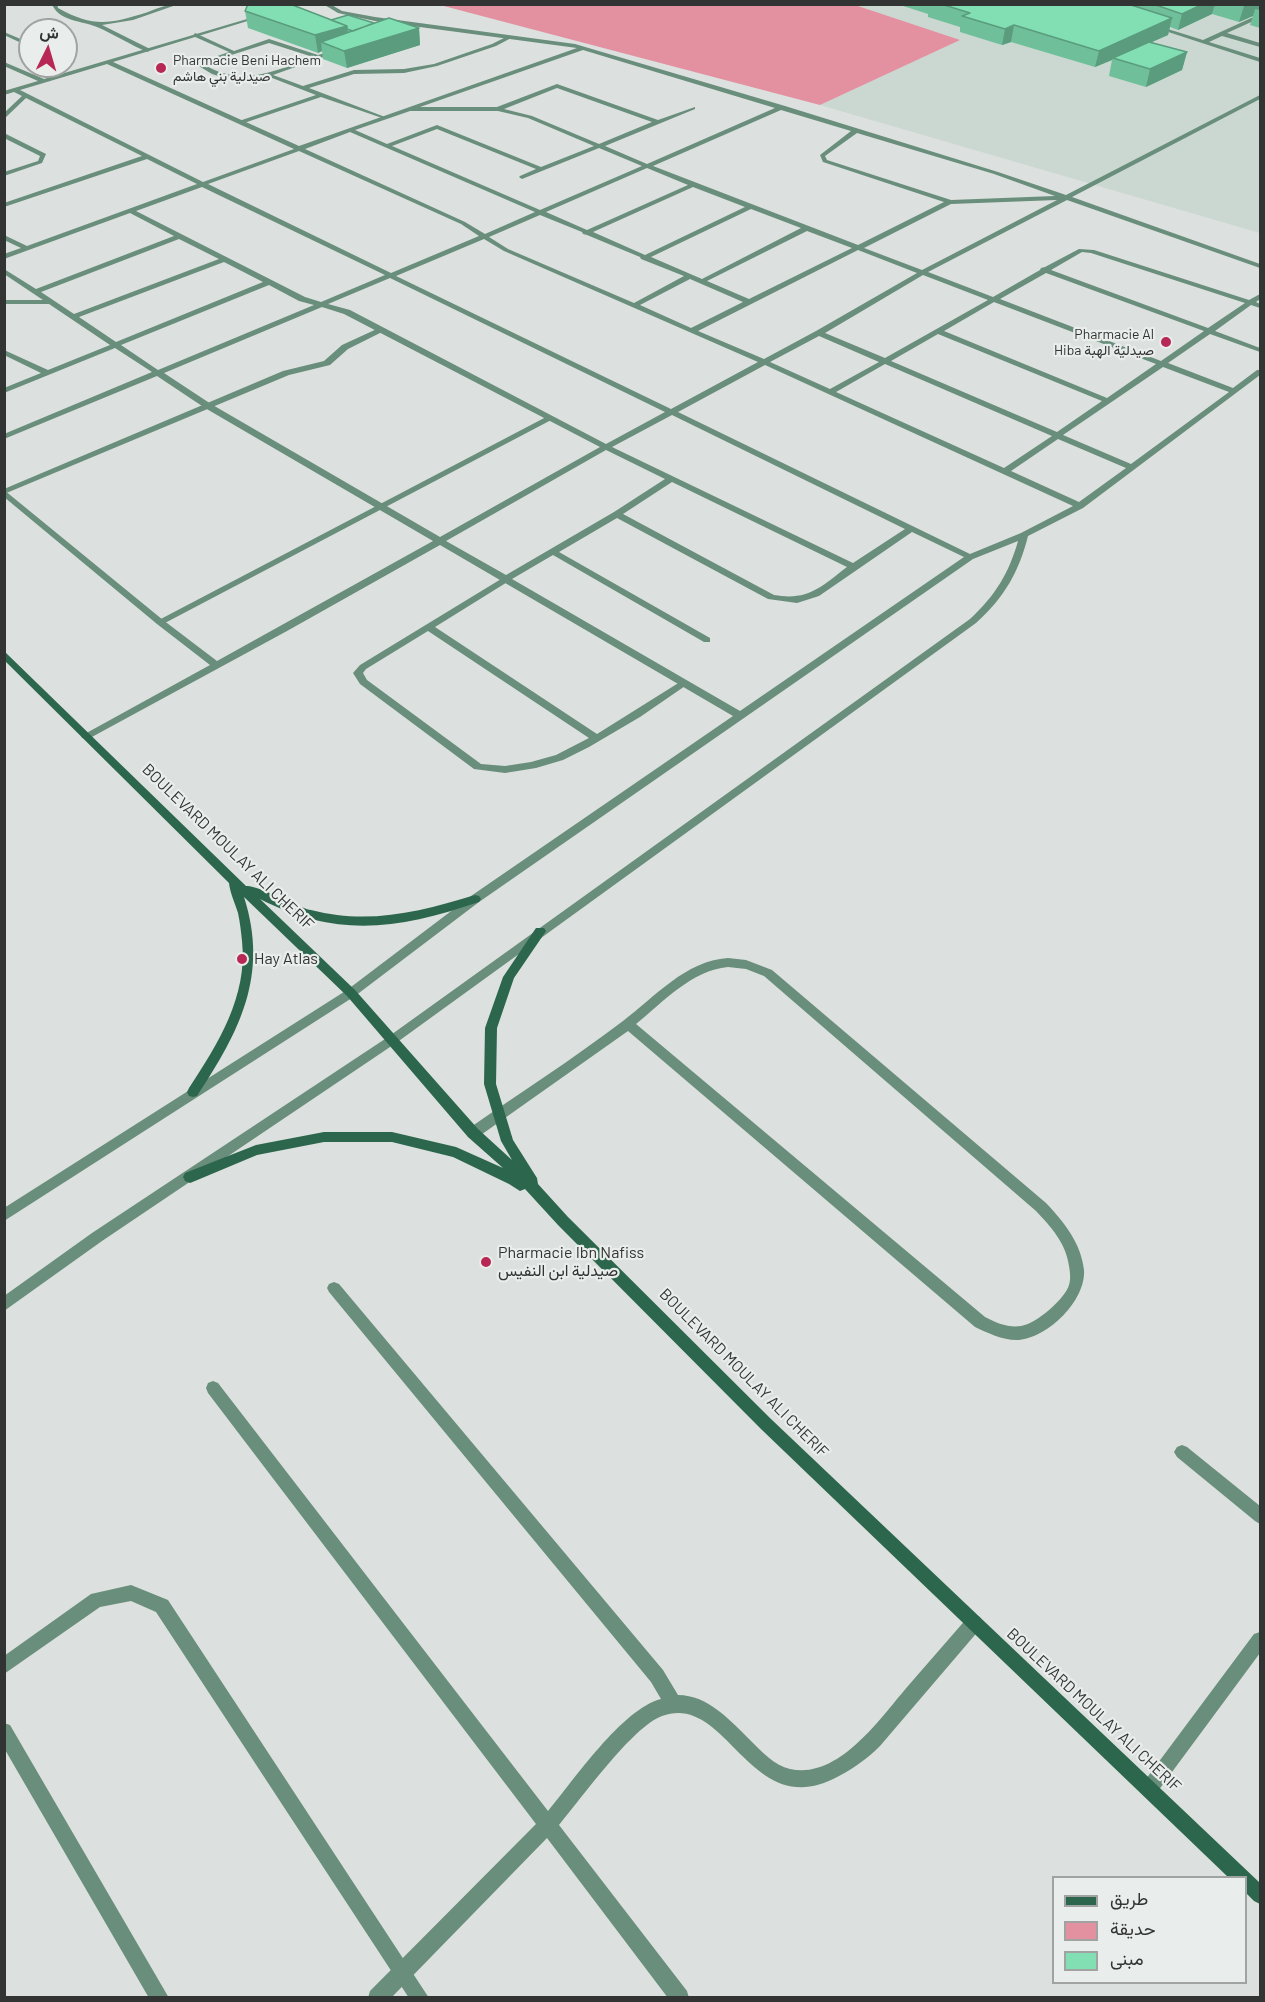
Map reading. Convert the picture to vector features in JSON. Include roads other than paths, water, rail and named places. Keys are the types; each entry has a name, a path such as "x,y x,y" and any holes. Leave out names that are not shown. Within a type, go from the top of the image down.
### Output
{"main road":[{"name":"BOULEVARD MOULAY ALI CHERIF","path":"4,654 351,993 473,1133 541,1196 563,1221 766,1424 1240,1876"},
{"path":"233,880 298,912 340,922 387,922 433,915 475,899"},
{"path":"193,1092 219,1054 238,1016 248,978 250,943 245,910 233,880"},
{"path":"540,931 509,976 492,1028 490,1084 507,1141 541,1196"},
{"path":"190,1176 256,1150 324,1137 392,1137 456,1152 514,1180 563,1221"},
{"path":"1247,1883 1260,1895"}],"street":[{"path":"54,4 53,7 65,14 94,24 148,50"},
{"path":"94,24 112,22 177,4"},
{"path":"325,4 353,15 561,42 857,130 1064,197 1260,266"},
{"path":"4,93 267,13"},
{"path":"1204,42 1260,16"},
{"path":"395,29 406,23"},
{"path":"1148,25 1260,60"},
{"path":"4,33 18,39"},
{"path":"1223,34 1260,45"},
{"path":"195,35 233,52"},
{"path":"303,88 354,72 398,72 435,64 494,45 510,37"},
{"path":"318,57 272,41 199,64 235,79 253,78 318,57 350,46"},
{"path":"4,257 407,109 582,48"},
{"path":"108,62 463,223 506,250 766,363 1080,506"},
{"path":"4,64 43,81"},
{"path":"78,68 82,70"},
{"path":"266,74 383,118"},
{"path":"498,109 557,86 657,122"},
{"path":"15,90 202,184 910,530 970,557"},
{"path":"4,117 26,95"},
{"path":"241,122 321,95"},
{"path":"86,736 606,447 766,363 923,272 1260,97"},
{"path":"4,437 483,237 783,107"},
{"path":"522,177 693,108"},
{"path":"407,109 498,109 530,117 750,207 1234,391"},
{"path":"387,146 437,127 541,169"},
{"path":"350,130 749,302"},
{"path":"857,130 822,156 825,161 950,202 1064,197"},
{"path":"4,135 44,155 40,162 4,174"},
{"path":"4,206 147,157"},
{"path":"585,233 693,184"},
{"path":"691,331 950,202"},
{"path":"643,258 750,207"},
{"path":"131,211 302,299 347,312 606,447 853,567"},
{"path":"701,282 807,228"},
{"path":"36,292 180,236"},
{"path":"4,237 27,249"},
{"path":"831,392 1076,251 1092,250 1260,306"},
{"path":"74,317 225,259"},
{"path":"1043,269 1260,350"},
{"path":"4,271 208,406 740,716"},
{"path":"633,306 688,277"},
{"path":"4,391 268,282"},
{"path":"1006,471 1260,296"},
{"path":"4,302 51,302"},
{"path":"216,665 160,622 5,492 286,373 327,363 345,347 382,330"},
{"path":"937,331 1108,401"},
{"path":"819,333 1133,468"},
{"path":"4,352 47,373"},
{"path":"4,1215 351,993 475,899 970,557 1024,535 1080,506 1260,372"},
{"path":"160,622 550,418"},
{"path":"671,479 363,667 358,673 363,682 478,767 494,770 519,769 565,756 683,684"},
{"path":"617,514 771,597 790,602 807,600 910,530"},
{"path":"4,1305 96,1237 392,1040 540,931 973,621 988,609 1009,582 1024,535"},
{"path":"552,551 707,639"},
{"path":"428,627 596,738"},
{"path":"473,1133 628,1024 695,973 723,962 740,963 768,972 1041,1207 1061,1229 1074,1255 1077,1272 1076,1288 1067,1301 1036,1328 1021,1333 1006,1332 980,1322 628,1024"},
{"path":"334,1288 657,1676 674,1704"},
{"path":"213,1388 680,1998"},
{"path":"1182,1452 1260,1516"},
{"path":"4,1666 97,1600 130,1593 162,1606 420,1998"},
{"path":"377,1998 549,1824 622,1738 643,1718 658,1708 674,1704 703,1709 719,1721 766,1768 789,1778 813,1778 863,1751 974,1623"},
{"path":"1149,1789 1260,1640"},
{"path":"4,1731 160,1998"}],"place":[{"name":"Pharmacie Beni Hachem صيدلية بني هاشم","path":"161,68"},
{"name":"Pharmacie Al Hiba صيدلية الهبة","path":"1166,342"},
{"name":"Hay Atlas","path":"242,959"},
{"name":"Pharmacie Ibn Nafiss صيدلية ابن النفيس","path":"486,1262"}]}
